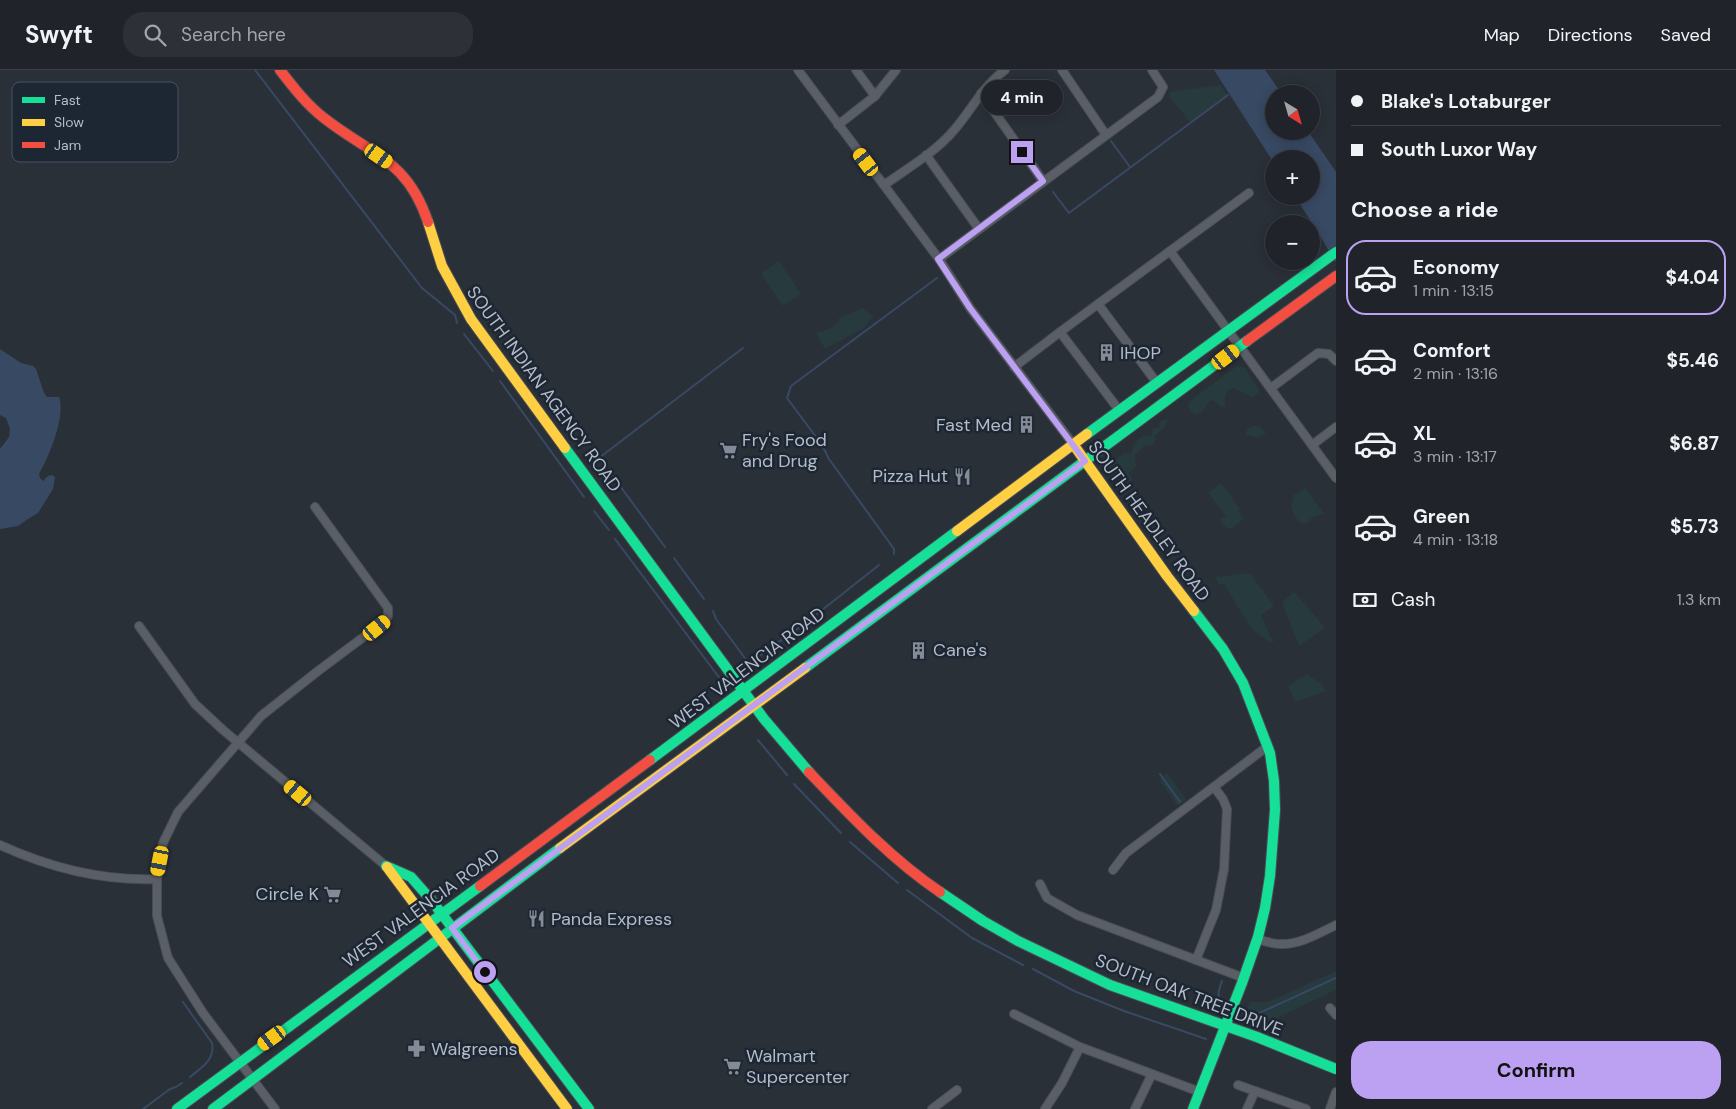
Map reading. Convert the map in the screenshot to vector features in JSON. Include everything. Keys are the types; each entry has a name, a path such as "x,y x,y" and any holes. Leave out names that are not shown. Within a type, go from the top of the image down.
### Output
{"main road":[{"name":"SOUTH INDIAN AGENCY ROAD","path":"280,70 306,103 325,119 392,165 412,187 420,203 438,258 454,292 471,319 744,691"},
{"name":"WEST VALENCIA ROAD","path":"177,1109 744,691 1073,444 1333,254"},
{"name":"WEST VALENCIA ROAD","path":"213,1109 452,928 1336,276"},
{"name":"SOUTH HEADLEY ROAD","path":"1073,444 1167,576 1223,648 1242,683 1270,754 1274,781 1275,810 1270,876 1265,908 1244,978 1193,1109"},
{"path":"893,579 904,595"},
{"name":"SOUTH OAK TREE DRIVE","path":"744,691 764,719 803,766 858,823 914,872 965,909 1008,935 1111,986 1225,1026 1336,1069"},
{"path":"598,798 608,813"},
{"path":"386,866 411,877 589,1109"},
{"path":"386,866 568,1109"}],"street":[{"name":"SOUTH HEADLEY ROAD","path":"798,70 938,259 970,308 1073,444"},
{"path":"856,70 875,96"},
{"path":"838,125 875,96 896,70"},
{"path":"884,185 926,155 954,130 981,93 1005,70"},
{"path":"1062,70 1106,135"},
{"path":"938,259 1158,97 1163,86 1152,70"},
{"path":"981,93 1043,181"},
{"path":"926,155 979,229"},
{"path":"1014,367 1249,193"},
{"path":"1170,251 1230,330 1240,347 1272,388 1336,478"},
{"path":"1098,304 1158,383"},
{"path":"1060,332 1119,410"},
{"path":"1272,388 1316,354 1326,351 1336,361"},
{"path":"1312,444 1336,427"},
{"path":"275,1109 254,1078 203,1013 168,958 157,916 157,879 164,843 178,812 261,716 318,670 385,621 388,616 388,608 315,507"},
{"path":"139,626 195,704 238,743 386,866"},
{"path":"1114,870 1126,853 1268,746"},
{"path":"1196,960 1216,910 1224,869 1227,809 1223,799 1214,787"},
{"path":"0,845 26,856 67,868 106,876 157,879"},
{"path":"1040,884 1047,898 1077,915 1244,978"},
{"path":"1257,939 1280,944 1292,943 1304,940 1336,925"},
{"path":"1330,1008 1336,1016"},
{"path":"1014,1014 1080,1047 1200,1092"},
{"path":"1045,1109 1062,1083 1080,1047"},
{"path":"1134,1109 1152,1074"},
{"path":"1238,1085 1306,1109"},
{"path":"932,1109 957,1090"},
{"path":"1246,1109 1255,1091"},
{"path":"1330,1109 1336,1092"}],"green space":[{"path":"1220,85 1227,95 1190,122 1169,96 1170,92"},
{"path":"779,261 801,294 783,306 761,274"},
{"path":"862,308 873,316 864,328 825,349 816,333 829,329 839,322 838,319"},
{"path":"1237,366 1245,368 1260,392 1252,397 1234,388 1228,390 1225,397 1225,406 1221,407 1211,400 1201,413 1194,415 1188,407 1190,401"},
{"path":"1165,419 1168,420 1164,428 1155,435 1156,440 1152,445 1144,446 1135,455 1136,466 1128,474 1133,479 1129,484 1122,481 1115,482 1105,467 1124,453 1131,454 1135,442 1144,435 1151,436 1153,428 1159,428 1160,422"},
{"path":"1260,427 1266,433 1259,438 1245,435 1248,428"},
{"path":"1221,483 1240,509 1238,511 1244,519 1232,528 1227,529 1220,520 1226,516 1208,493"},
{"path":"1305,488 1324,514 1313,517 1303,524 1295,517 1291,507 1294,495"},
{"path":"1250,573 1274,606 1261,615 1274,641 1271,643 1254,631 1225,585 1218,584 1216,577"},
{"path":"1294,592 1323,625 1323,629 1299,646 1282,602"},
{"path":"1307,674 1320,683 1326,691 1295,702 1288,686"},
{"path":"1167,773 1186,799 1178,806 1159,780"},
{"path":"1336,971 1336,990 1257,1027 1245,1017 1250,1002 1268,1002"}],"water":[{"path":"1214,70 1265,70 1276,85 1265,85 1265,140 1314,140 1336,172 1336,262 1320,236 1320,215 1307,215 1301,205 1320,205 1320,150 1266,150"},
{"path":"0,349 21,363 33,366 36,369 44,393 47,397 59,397 61,405 55,436 39,474 43,481 48,476 52,475 55,477 53,489 38,513 18,526 0,529 0,449 9,437 10,429 6,418 0,415"}],"waterway":[{"path":"255,70 422,288 455,315 457,323"},
{"path":"1053,192 1069,213 1228,95"},
{"path":"1111,141 1130,167"},
{"path":"894,554 894,549 787,398 791,386 937,278"},
{"path":"464,334 493,371"},
{"path":"601,461 599,458 743,348"},
{"path":"500,381 584,497"},
{"path":"609,471 665,547"},
{"path":"594,511 609,530"},
{"path":"615,539 718,676 727,683"},
{"path":"674,558 704,599"},
{"path":"812,618 879,565"},
{"path":"713,611 716,619 753,669"},
{"path":"749,663 800,627"},
{"path":"758,740 787,775"},
{"path":"1160,774 1180,802"},
{"path":"794,784 841,833"},
{"path":"850,842 898,883"},
{"path":"907,890 972,938 1023,965"},
{"path":"1033,969 1074,991 1124,1011 1206,1039"},
{"path":"1244,1020 1336,978"},
{"path":"1222,981 1219,996 1222,1004"},
{"path":"183,1002 212,1043 210,1059 190,1077"},
{"path":"1245,1014 1255,1015"},
{"path":"143,1109 170,1089 182,1083"}],"traffic: fast":[{"path":"1087,434 1336,252"},
{"path":"805,668 1247,341"},
{"path":"565,448 764,719 809,772"},
{"path":"650,760 957,531"},
{"path":"1193,1109 1258,937 1270,876 1275,810 1274,781 1270,753 1243,683 1223,649 1194,611"},
{"path":"213,1109 560,848"},
{"path":"386,866 411,877 432,901 589,1109"},
{"path":"177,1109 480,886"},
{"path":"940,892 983,921 1018,941 1110,985 1257,1037 1336,1069"}],"traffic: slow":[{"path":"428,222 442,266 471,319 565,448"},
{"path":"957,531 1087,434"},
{"path":"1073,444 1194,611"},
{"path":"560,848 805,668"},
{"path":"387,867 567,1109"}],"traffic: jam":[{"path":"280,70 300,96 318,113 341,131 386,160 398,171 410,184 428,222"},
{"path":"1247,341 1336,276"},
{"path":"480,886 650,760"},
{"path":"809,772 888,851 940,892"}],"place":[{"name":"IHOP","path":"1106,353"},
{"name":"Fast Med","path":"1026,425"},
{"name":"Fry's Food and Drug","path":"728,450"},
{"name":"Pizza Hut","path":"962,476"},
{"name":"Cane's","path":"919,650"},
{"name":"Circle K","path":"333,894"},
{"name":"Panda Express","path":"537,919"},
{"name":"Walgreens","path":"417,1049"},
{"name":"Walmart Supercenter","path":"732,1066"}],"route":[{"path":"485,972 452,928 1085,461 970,308 938,259 1043,181 1022,152"}]}
